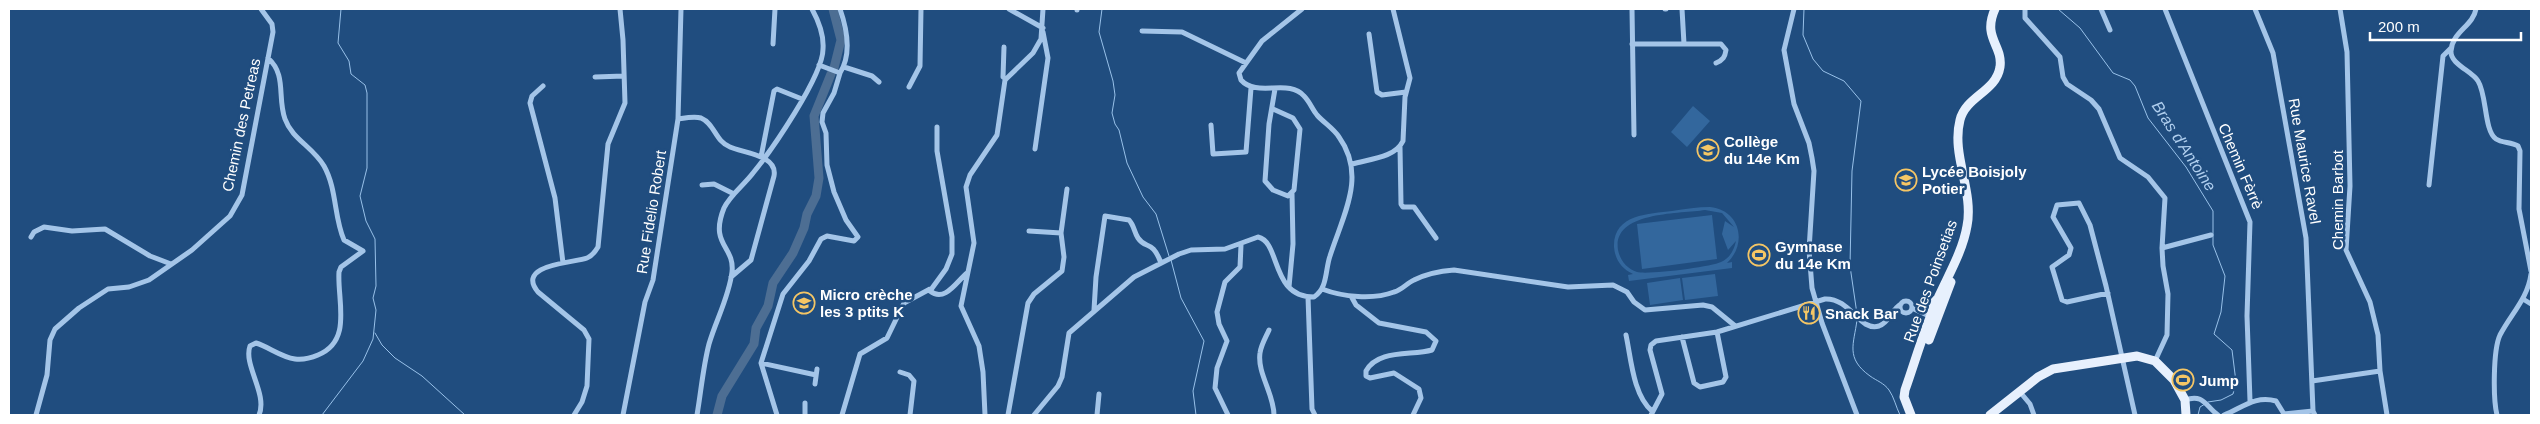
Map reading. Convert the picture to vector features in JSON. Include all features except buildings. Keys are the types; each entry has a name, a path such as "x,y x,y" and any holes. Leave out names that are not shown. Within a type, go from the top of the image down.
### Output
{"main road":[{"name":"Rue des Poinsetias","path":"1911,415 1904,397 1926,338 1931,314 1968,225 1968,210 1958,142 1959,125 1962,115 1969,104 1989,88 1997,77 2000,66 1999,56 1991,39 1990,24 1995,9"},
{"name":"Rue des Poinsetias","path":"1931,314 1971,229 1972,219 1959,125"},
{"path":"1926,338 1926,322 1931,314"},
{"path":"1990,415 2053,369 2137,356 2155,361 2174,380 2185,400 2186,415"}],"street":[{"name":"Chemin des Petreas","path":"36,415 47,375 50,340 55,329 79,308 108,289 129,287 149,280 192,250 230,216 242,195 273,28 261,9"},
{"path":"574,415 582,402 587,386 588,336 584,330 538,292 533,281 538,271 585,258 598,247 608,144 625,104 624,40 620,9"},
{"name":"Rue Fidelio Robert","path":"623,415 645,302 653,280 678,118 681,9"},
{"path":"772,44 775,9"},
{"path":"697,415 709,342 716,328 731,278 732,259 720,242 719,233 724,209 763,157 802,99 819,65 823,55 823,41 812,9"},
{"path":"777,415 761,363 783,294 809,261 818,242 827,236 845,241 856,241 858,237 846,220 834,192 827,165 826,133 822,122 823,113 834,93 840,73 844,67 847,35 840,9"},
{"path":"909,87 920,66 921,9"},
{"path":"1009,9 1042,30"},
{"path":"1035,149 1048,58 1042,30 1043,9"},
{"path":"1034,415 1058,386 1062,377 1069,333 1134,277 1179,254 1191,250 1225,249 1258,237 1266,240 1281,276 1289,287 1308,297 1314,297 1322,289 1327,264 1352,194 1352,164 1341,139 1317,115 1304,96 1293,89 1251,88 1241,80 1240,73 1262,41 1302,9"},
{"path":"1393,9 1394,21 1409,67 1410,78 1406,92 1403,141 1400,147 1400,204 1403,207 1414,206 1436,238"},
{"path":"1632,9 1634,135"},
{"path":"1682,9 1684,44"},
{"path":"1794,9 1784,50 1794,104 1809,143 1814,171 1809,250 1815,301 1857,415"},
{"path":"2025,9 2025,18 2058,54 2067,84 2091,100 2099,109 2120,158 2148,178 2162,193 2166,203 2162,248 2168,294 2167,335 2155,361"},
{"path":"2101,9 2110,30"},
{"name":"Chemin Fèrrè","path":"2165,9 2250,222 2247,316 2250,401"},
{"name":"Rue Maurice Ravel","path":"2255,9 2273,53 2306,238 2314,413"},
{"name":"Chemin Barbot","path":"2340,9 2347,52 2350,186 2346,250 2370,302 2378,335 2380,371 2387,415"},
{"path":"2429,185 2444,56 2452,48 2460,32 2474,17 2476,9"},
{"path":"985,415 983,372 979,346 961,306 972,255 974,231 966,187 970,175 997,136 1006,79 1033,53 1042,30"},
{"path":"1142,31 1182,32 1246,63"},
{"path":"1369,34 1377,92 1382,95 1406,92"},
{"path":"1632,44 1721,44 1726,50 1726,54 1722,61 1716,63"},
{"path":"1004,47 1003,77 1006,79"},
{"path":"2452,48 2454,59 2475,77 2481,87 2491,134 2500,141 2518,146 2520,151 2520,209 2531,272 2523,299 2497,342 2494,393 2497,415"},
{"path":"259,415 260,403 249,356 250,346 256,342 293,359 302,360 312,358 329,348 339,334 342,318 339,272 341,267 362,251 344,240 335,197 327,173 316,154 290,131 283,111 279,71 268,58"},
{"path":"819,65 840,73"},
{"path":"844,67 872,76 879,82"},
{"path":"595,78 624,76"},
{"path":"543,86 532,96 530,102 556,198 563,263"},
{"path":"1211,125 1212,154 1246,152 1251,88"},
{"path":"1275,89 1265,181 1270,187 1285,196 1292,193"},
{"path":"763,157 774,91 777,90 802,99"},
{"path":"1272,108 1288,113 1300,129 1292,193 1293,244 1289,287"},
{"path":"678,118 700,118 712,126 716,137 726,146 763,157 775,171 751,260 731,278"},
{"path":"842,415 860,354 887,338 904,303 930,288 946,269 952,254 952,237 938,155 937,127"},
{"path":"1352,164 1388,154 1400,147"},
{"path":"702,185 714,184 734,194"},
{"path":"1008,415 1026,308 1031,297 1062,271 1064,257 1061,233 1067,189"},
{"path":"2108,293 2066,302 2062,300 2052,267 2069,254 2071,248 2053,216 2057,205 2075,202 2079,203 2084,210 2108,293 2134,415"},
{"path":"1094,310 1096,277 1105,216 1129,220 1138,239 1153,246 1162,262"},
{"path":"31,237 34,232 44,226 72,231 105,229 150,256 171,264"},
{"path":"1029,231 1061,233"},
{"path":"2162,248 2211,235"},
{"path":"1228,415 1217,396 1215,388 1217,368 1227,341 1217,318 1217,312 1225,282 1240,267 1240,245"},
{"path":"1322,289 1351,296 1386,295 1396,292 1416,279 1441,271 1454,270 1568,286 1613,285 1627,292 1634,302 1645,310 1703,305 1712,307 1734,325"},
{"path":"930,288 933,294 950,291 968,273"},
{"path":"1351,296 1356,305 1380,323 1415,328 1433,336 1436,341 1432,350 1382,358 1371,364 1366,371 1366,376 1370,378 1394,373 1419,389 1422,398 1413,415"},
{"path":"1308,297 1312,409 1315,415"},
{"path":"1626,335 1638,386 1652,413 1661,397 1650,350 1651,345 1656,341 1718,332 1734,325 1780,314 1815,301 1831,299 1846,305 1862,322 1870,326 1881,325 1901,304 1908,301 1913,308 1931,314"},
{"path":"2523,299 2531,304"},
{"path":"1901,304 1902,311"},
{"path":"1891,315 1902,311 1908,312 1913,308"},
{"path":"1269,330 1260,350 1260,358 1272,398 1274,415"},
{"path":"1682,337 1694,383 1700,387 1723,382 1726,378 1718,332"},
{"path":"761,363 816,372 815,384"},
{"path":"2312,381 2380,371"},
{"path":"900,372 909,375 914,381 910,415"},
{"path":"2020,392 2030,404 2034,415"},
{"path":"1097,415 1099,394"},
{"path":"2185,400 2196,397 2202,399 2217,415"},
{"path":"2224,415 2250,401 2276,401 2283,414 2314,413"},
{"path":"804,415 805,403"}],"shaded area":[{"path":"1693,106 1710,121 1687,147 1671,132"},
{"path":"1710,207 1720,209 1728,214 1738,229 1737,246 1734,255 1727,263 1732,262 1732,268 1629,281 1628,275 1633,274 1620,264 1614,247 1615,236 1619,228 1626,222 1643,215","holes":["1705,210 1722,213 1734,227 1725,221 1722,234 1728,250 1736,241 1731,253 1721,262 1693,268 1643,273 1630,269 1620,257 1618,250 1619,237 1626,228 1636,221 1665,214"]},
{"path":"1712,215 1717,259 1642,269 1637,224"},
{"path":"1715,274 1718,296 1685,300 1682,278"},
{"path":"1680,278 1683,300 1650,305 1647,283"}],"waterway":[{"path":"322,415 363,361 373,339 376,310 373,298 376,286 375,239 366,221 360,196 367,168 367,93 365,85 351,74 349,61 338,43 341,9"},
{"path":"833,9 841,40 834,68"},
{"path":"1102,9 1099,32 1113,81 1115,95 1112,113 1119,130 1127,163 1143,197 1156,214 1169,256"},
{"path":"1804,9 1803,35 1813,59 1823,71 1844,81 1861,101 1852,171 1850,266 1857,314"},
{"name":"Bras d'Antoine","path":"2058,9 2080,28 2113,73 2130,80 2135,86 2148,118 2186,167 2213,211 2213,245 2225,276 2221,312 2214,334 2232,350 2236,382 2233,394 2221,400 2208,402"},
{"path":"717,415 722,396 754,344 756,328 768,306 773,283 793,253 804,228 807,214 816,196 819,178 814,116 831,74"},
{"path":"1171,260 1181,298 1204,341 1193,391 1196,415"},
{"path":"1857,320 1853,344 1854,357 1862,369 1889,390 1900,415"},
{"path":"375,333 382,345 395,358 422,376 465,415"},
{"name":"Bras d'Antoine","path":"2198,415 2200,407 2205,404"}],"place":[{"name":"Collège du 14e Km","path":"1708,150"},
{"name":"Lycée Boisjoly Potier","path":"1906,180"},
{"name":"Gymnase du 14e Km","path":"1759,255"},
{"name":"Micro crèche les 3 ptits K","path":"804,303"},
{"name":"Snack Bar","path":"1809,313"},
{"name":"Jump","path":"2183,380"}]}
